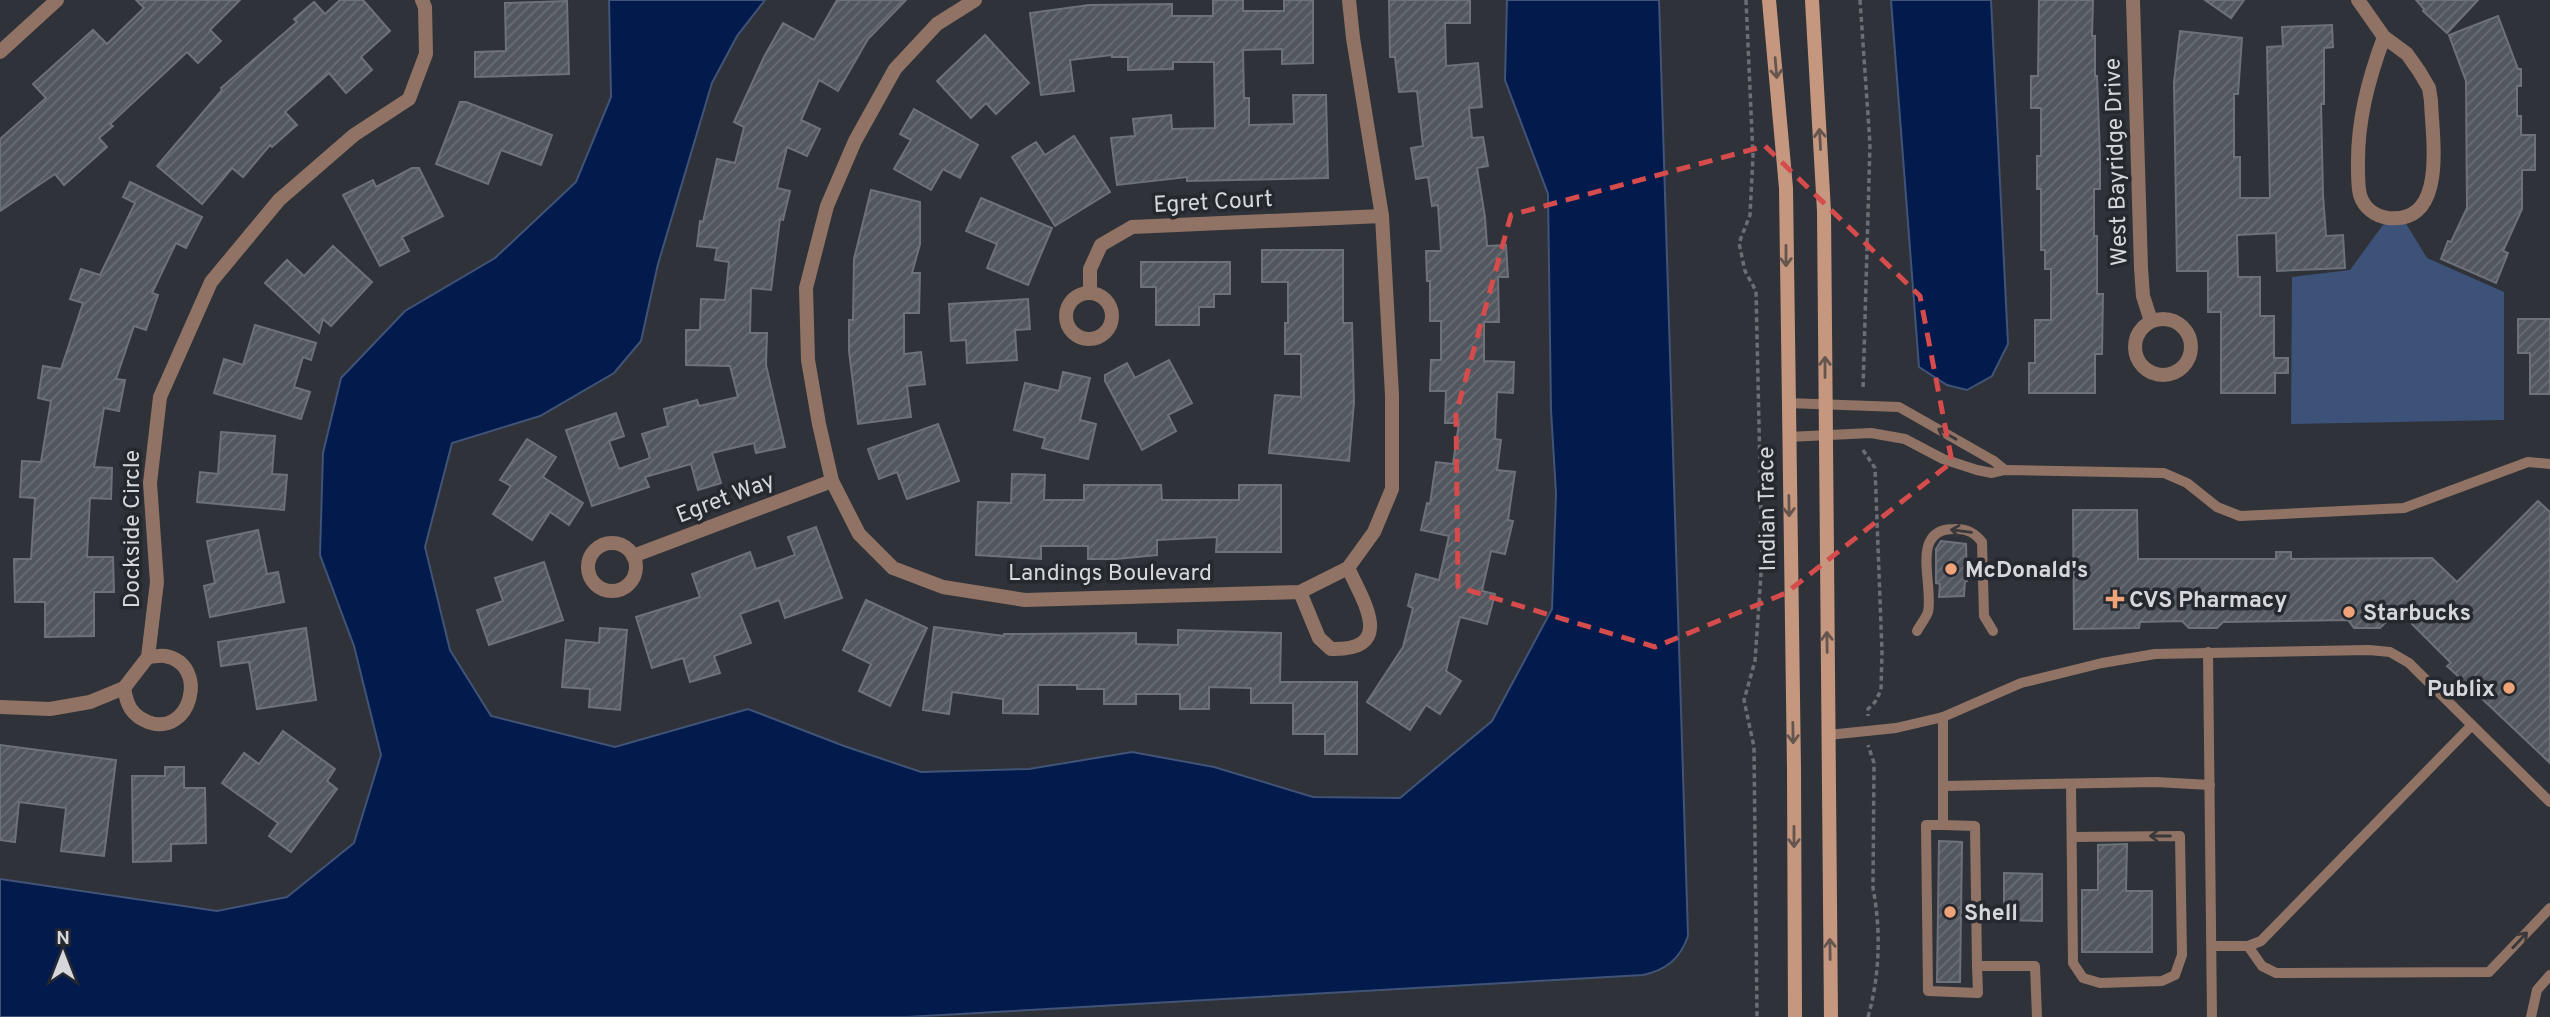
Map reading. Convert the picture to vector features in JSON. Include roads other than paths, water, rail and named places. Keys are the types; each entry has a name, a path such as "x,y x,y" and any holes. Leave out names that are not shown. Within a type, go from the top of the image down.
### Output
{"main road":[{"name":"Indian Trace","path":"1769,0 1786,188 1795,1017"},
{"path":"1812,0 1824,211 1831,1017"}],"street":[{"path":"0,52 57,0"},
{"name":"Dockside Circle","path":"148,657 157,582 150,483 160,397 211,282 279,200 354,135 408,99 426,54 425,7 422,0"},
{"name":"Landings Boulevard","path":"975,0 937,24 895,69 855,141 827,206 806,288 808,360 832,481 859,534 893,568 943,587 1025,600 1300,592 1348,568 1374,533 1392,489 1392,396 1382,216 1349,0"},
{"name":"West Bayridge Drive","path":"2133,0 2141,268 2143,296 2151,321"},
{"path":"2358,0 2384,37 2407,54 2429,88 2431,101 2431,189 2422,207 2402,217 2388,218 2371,211 2360,196 2358,152 2361,116 2384,37"},
{"name":"Egret Court","path":"1090,293 1090,269 1101,245 1132,227 1382,216"},
{"path":"2169,319 2184,328 2189,335 2191,344 2187,361 2174,373 2157,374 2141,366 2137,358 2134,350 2138,333 2151,321 2169,319"},
{"name":"Egret Way","path":"633,556 832,481"},
{"path":"1300,592 1319,638 1331,649 1350,650 1363,644 1371,631 1370,614 1348,568"},
{"path":"0,707 50,709 90,702 124,688 148,657 165,656 181,664 191,678 192,695 186,711 172,722 155,724 139,718 127,705 124,688"}],"lane":[{"path":"1787,403 1899,407 1994,461 2005,470"},
{"path":"1788,437 1871,433 1905,439 1943,459 1992,474 2005,470 2164,473 2187,483 2217,507 2240,516 2404,508 2528,462 2550,464"},
{"path":"1917,631 1928,612 1928,544 1935,534 1954,528 1975,533 1982,542 1984,616 1993,631"},
{"path":"1828,735 1896,728 1943,718 2021,683 2102,663 2155,654 2369,650 2390,652 2409,663 2550,802"},
{"path":"2208,652 2212,1017"},
{"path":"1943,718 1943,825"},
{"path":"2211,946 2248,946 2261,942 2472,726"},
{"path":"1943,786 2156,782 2210,785"},
{"path":"2071,783 2073,963 2083,978 2100,983 2162,981 2175,975 2182,955 2180,836 2072,837"},
{"path":"1926,825 1975,826 1977,966 1978,993 1928,991 1926,825"},
{"path":"2248,946 2262,966 2276,973 2489,972 2550,908"},
{"path":"1977,966 2035,966 2037,1017"},
{"path":"2531,1017 2537,990 2550,975"}],"place":[{"name":"McDonald's","path":"1951,569"},
{"name":"CVS Pharmacy","path":"2115,599"},
{"name":"Starbucks","path":"2349,612"},
{"name":"Publix","path":"2509,688"},
{"name":"Shell","path":"1950,912"}]}
